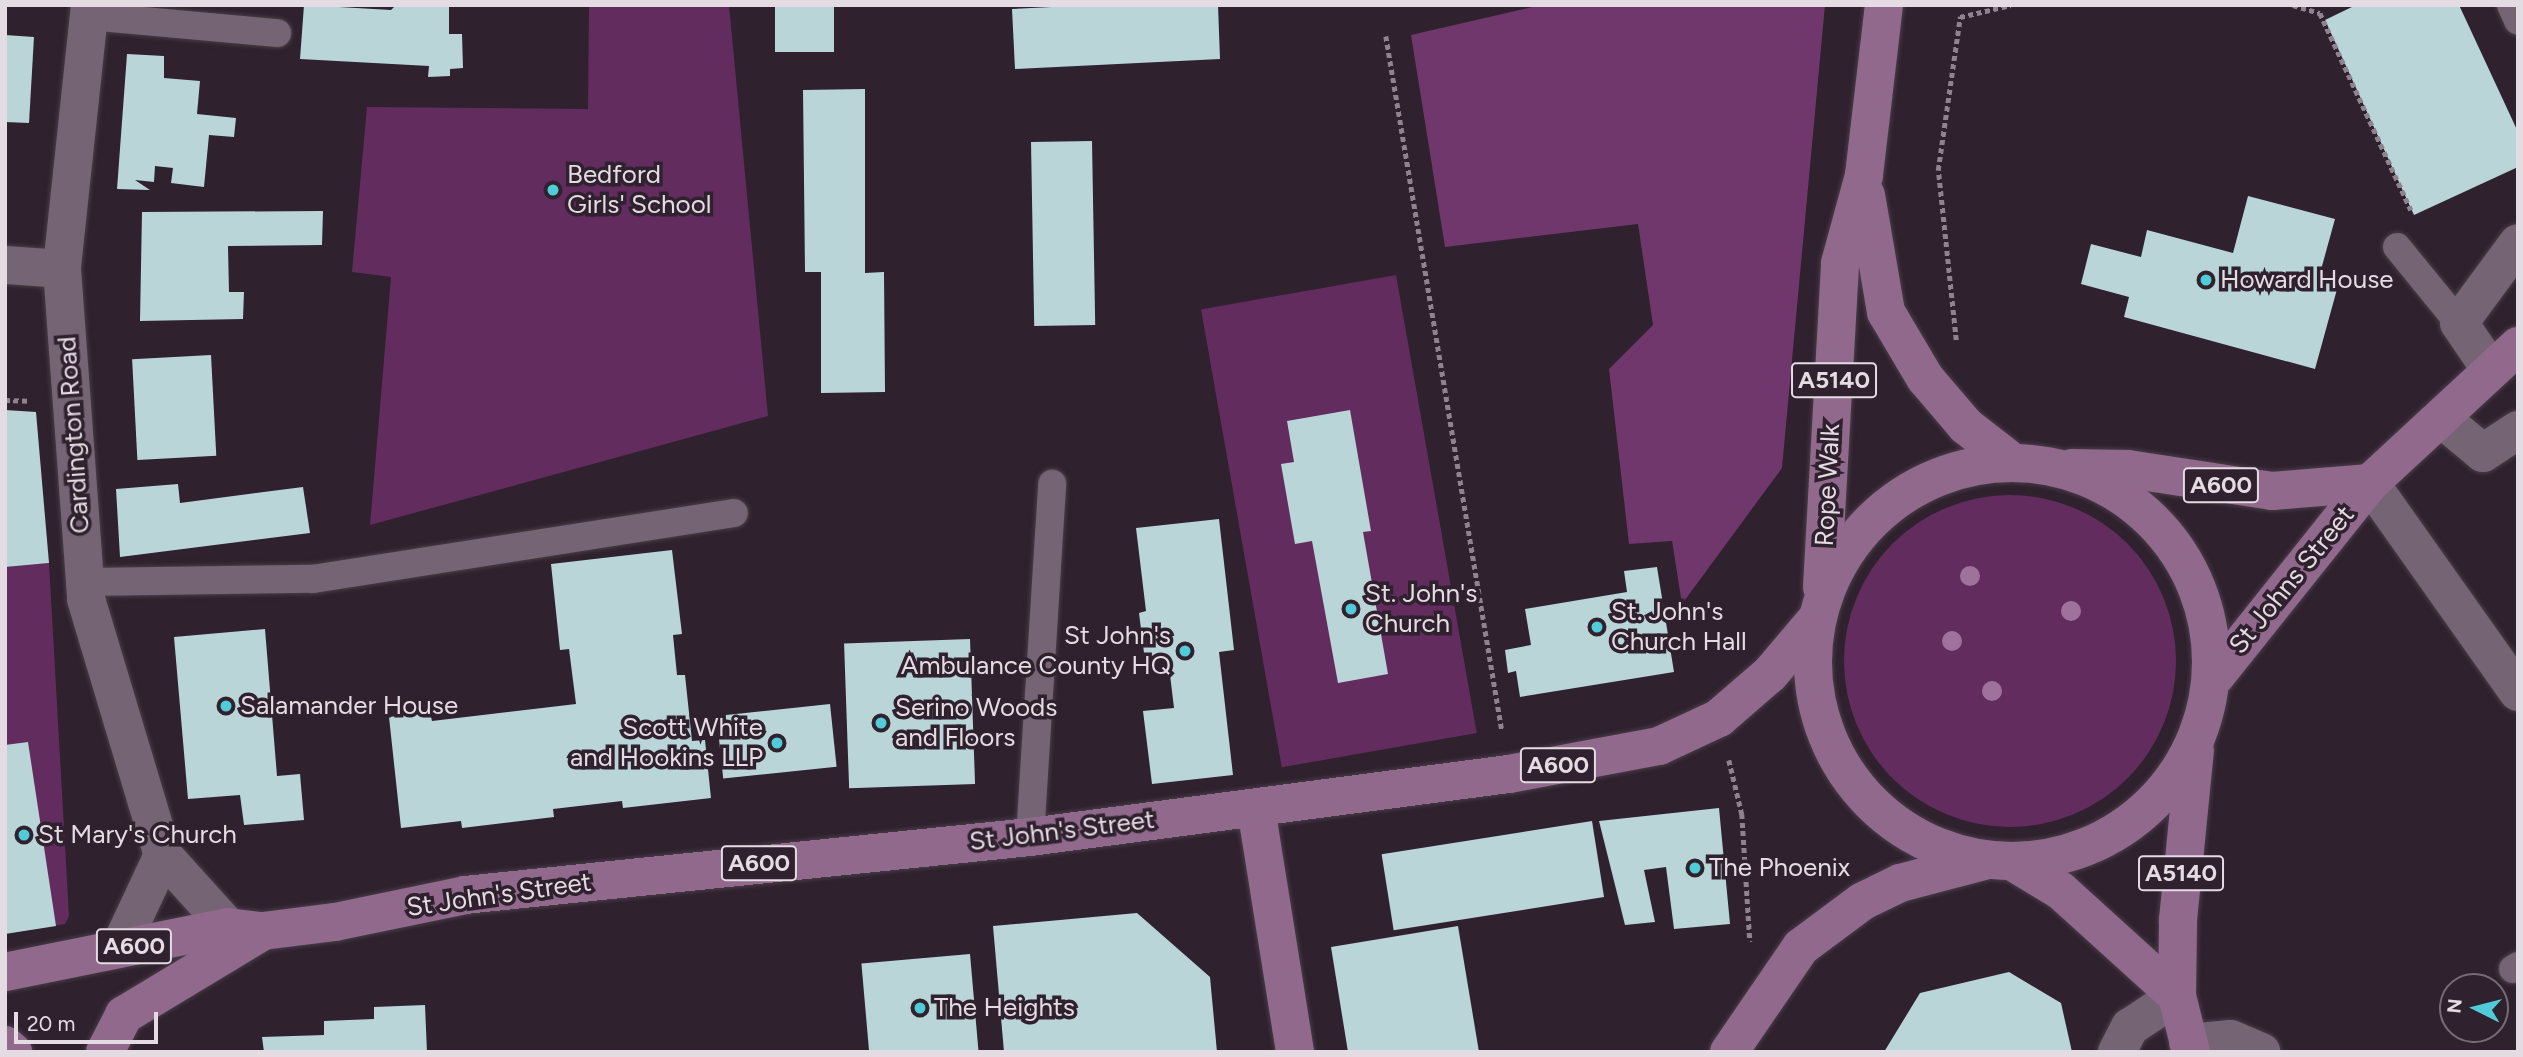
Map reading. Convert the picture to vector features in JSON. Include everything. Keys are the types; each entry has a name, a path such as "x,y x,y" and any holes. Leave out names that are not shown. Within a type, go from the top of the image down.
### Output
{"main road":[{"name":"Rope Walk","path":"1884,5 1864,175 1840,263 1814,693 1839,766 1866,802 1904,830 1998,862 2061,891 2177,996"},
{"name":"Rope Walk","path":"1864,175 1874,263 1886,312 1924,378 1966,426 2006,457"},
{"name":"St Johns Street","path":"2215,677 2370,483 2442,419 2504,358"},
{"name":"A600","path":"1729,1052 1801,947 1863,901 1900,883 1998,862 2082,850 2136,818 2195,750 2215,677 2210,625 2196,583 2157,531 2072,468 2006,457 1955,471 1902,496 1860,534 1819,604"},
{"name":"St Johns Street","path":"2072,468 2128,469 2272,491 2370,483"},
{"name":"St John's Street","path":"246,929 466,895 1030,836 1256,808 1509,774 1659,746 1719,718 1770,674 1819,604"},
{"name":"A5140","path":"2189,1048 2177,996 2182,855 2195,750"},
{"path":"1256,808 1295,1052"},
{"name":"A600","path":"5,972 119,949 246,929"},
{"name":"A600","path":"105,1052 124,1015 246,929"},
{"path":"5,1045 13,1052"}],"street":[{"name":"Cardington Road","path":"90,10 62,269 84,582 163,855 246,929"},
{"path":"2504,358 2459,323 2518,243"},
{"path":"5,265 62,269"},
{"path":"2442,419 2483,453 2518,430"},
{"path":"2370,483 2518,692"},
{"path":"119,949 163,855"},
{"path":"2117,1052 2130,1027 2177,996"},
{"path":"2189,1048 2231,1039 2261,1052"}],"lane":[{"path":"2511,5 2518,21"},
{"path":"90,10 277,33"},
{"path":"2397,247 2459,323"},
{"path":"1030,836 1052,484"},
{"path":"84,582 313,579 734,513"}],"path":[{"path":"1924,378 1957,347 1938,170 1960,18 2011,5"},
{"path":"2293,5 2320,13 2413,215"},
{"path":"1386,36 1509,774"},
{"path":"1719,718 1742,814 1750,949"}],"shaded area":[{"name":"Bedford Girls' School","path":"589,5 729,5 768,416 370,525 391,277 352,272 367,107 588,109"},
{"path":"1541,5 1825,5 1782,468 1682,604 1672,541 1629,544 1609,369 1653,325 1638,224 1445,247 1411,35"},
{"path":"1396,275 1477,733 1282,767 1201,309"},
{"path":"2010,495 2042,498 2073,508 2102,523 2127,544 2148,569 2163,598 2173,629 2176,661 2173,693 2163,724 2148,753 2127,778 2102,799 2073,814 2042,824 2010,827 1978,824 1947,814 1918,799 1893,778 1872,753 1857,724 1847,693 1844,661 1847,629 1857,598 1872,569 1893,544 1918,523 1947,508 1978,498"},
{"path":"49,563 69,916 65,924 5,934 5,567"}],"building":[{"path":"304,5 391,10 396,5 449,5 449,34 462,34 463,68 450,69 450,76 428,77 429,66 300,59"},
{"path":"775,5 834,5 834,52 775,52"},
{"path":"1093,5 1218,5 1220,59 1015,69 1012,9"},
{"path":"2356,5 2459,5 2518,132 2518,167 2414,215 2325,20"},
{"path":"5,35 34,37 29,123 5,122"},
{"path":"127,54 164,56 164,78 200,81 197,114 236,118 234,137 209,135 204,187 171,183 173,168 155,166 154,182 135,180 150,190 117,189"},
{"path":"865,89 865,273 884,272 885,392 821,393 821,272 805,272 803,90"},
{"path":"1092,141 1095,325 1034,326 1031,142"},
{"name":"Howard House","path":"2248,196 2335,219 2319,277 2339,282 2315,369 2124,317 2129,297 2081,284 2091,244 2141,257 2147,230 2233,253"},
{"path":"323,211 322,245 228,246 229,292 244,292 243,319 140,321 142,212"},
{"path":"211,355 216,456 137,460 132,359"},
{"path":"5,410 36,412 49,563 5,567"},
{"name":"St. John's Church","path":"1350,410 1371,531 1363,532 1388,674 1338,683 1312,541 1295,544 1281,464 1294,462 1287,421"},
{"path":"178,484 180,503 303,487 310,533 120,557 116,489"},
{"name":"St John's Ambulance County HQ","path":"1219,519 1234,650 1219,652 1233,775 1152,784 1143,711 1174,708 1168,658 1145,661 1139,613 1146,611 1136,528"},
{"path":"672,550 682,634 673,635 677,675 685,675 692,741 705,740 711,798 623,808 622,801 553,809 554,817 462,828 461,821 401,828 389,717 430,712 432,721 576,704 569,649 560,650 551,564"},
{"name":"St. John's Church Hall","path":"1657,567 1674,672 1520,697 1516,671 1508,673 1505,650 1531,645 1525,609 1627,592 1624,571"},
{"name":"Salamander House","path":"265,629 277,776 300,774 304,820 244,825 240,795 188,799 174,637"},
{"path":"970,639 975,784 849,788 844,643"},
{"name":"Scott White and Hookins LLP","path":"830,704 837,767 723,779 717,716"},
{"name":"St Mary's Church","path":"28,742 56,926 5,934 5,745"},
{"name":"The Phoenix","path":"1719,808 1730,924 1674,929 1666,867 1644,870 1655,922 1625,925 1599,821"},
{"path":"1592,821 1604,897 1394,930 1382,854"},
{"path":"1137,913 1210,977 1217,1052 1004,1052 993,926"},
{"path":"1458,926 1479,1052 1348,1052 1331,947"},
{"name":"The Heights","path":"970,954 979,1052 869,1052 861,963"},
{"path":"2009,972 2061,1003 2072,1052 1884,1052 1920,993"},
{"path":"425,1005 427,1052 264,1052 262,1037 324,1035 324,1021 374,1019 374,1007"}],"place":[{"name":"Bedford Girls' School","path":"553,190"},
{"name":"Howard House","path":"2206,280"},
{"name":"St. John's Church","path":"1351,609"},
{"name":"St. John's Church Hall","path":"1597,627"},
{"name":"St John's Ambulance County HQ","path":"1185,651"},
{"name":"Salamander House","path":"226,706"},
{"name":"Serino Woods and Floors","path":"881,723"},
{"name":"Scott White and Hookins LLP","path":"777,743"},
{"name":"St Mary's Church","path":"24,835"},
{"name":"The Phoenix","path":"1695,868"},
{"name":"The Heights","path":"920,1008"}]}
